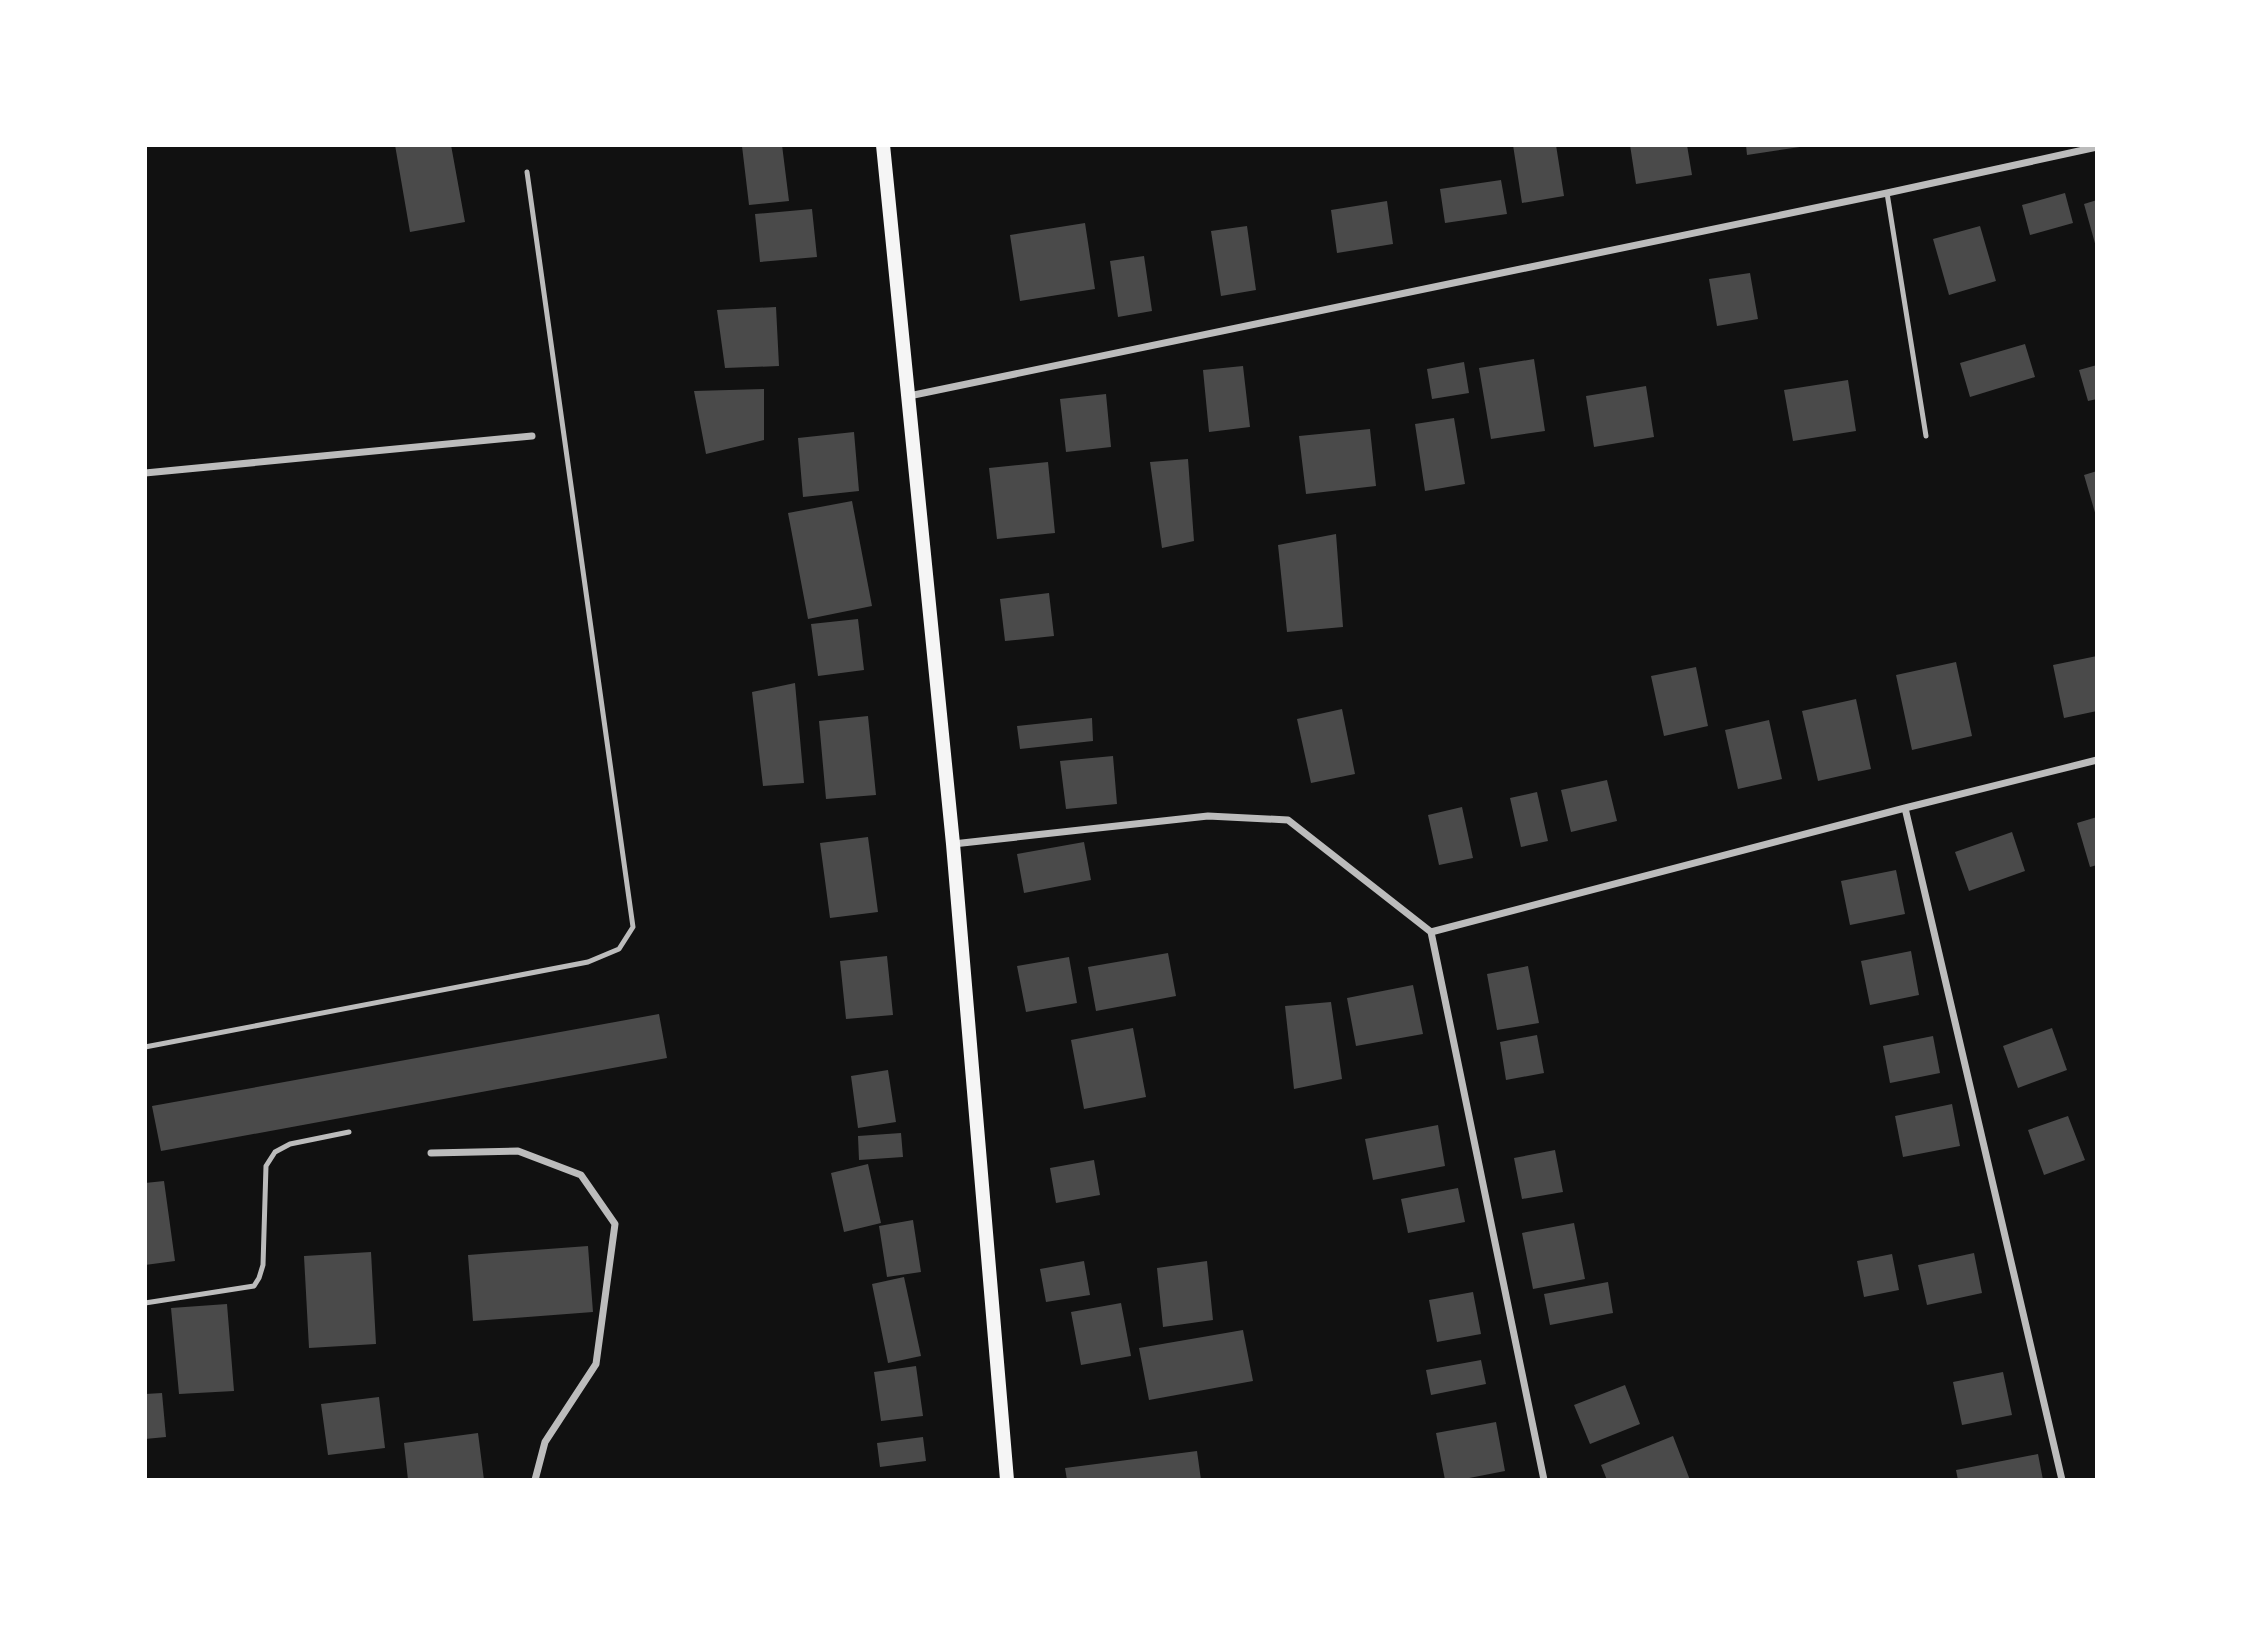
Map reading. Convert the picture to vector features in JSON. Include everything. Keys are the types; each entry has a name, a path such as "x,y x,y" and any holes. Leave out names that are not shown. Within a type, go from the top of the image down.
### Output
{"main road":[{"path":"883,145 953,844 1007,1480"}],"street":[{"path":"907,397 2097,147"},
{"path":"145,473 532,436"},
{"path":"1432,932 2097,760"},
{"path":"1905,808 2062,1480"},
{"path":"953,844 1208,816 1287,820 1432,932 1544,1480"},
{"path":"431,1153 518,1151 581,1175 615,1224 596,1364 545,1442 535,1480"}],"lane":[{"path":"145,1047 588,962 619,949 633,927 527,172"},
{"path":"1887,193 1926,436"},
{"path":"145,1303 254,1286 263,1265 266,1166 275,1152 290,1144 349,1132"}],"building":[{"path":"395,145 451,145 465,222 410,232"},
{"path":"782,145 789,201 749,205 742,146"},
{"path":"1513,145 1556,145 1564,196 1522,203"},
{"path":"1630,145 1687,145 1692,175 1636,184"},
{"path":"1746,145 1800,145 1800,147 1747,155"},
{"path":"1501,180 1507,214 1445,223 1440,189"},
{"path":"2065,193 2073,223 2030,235 2022,205"},
{"path":"2097,200 2097,246 2096,247 2084,204"},
{"path":"1387,201 1393,244 1337,253 1331,210"},
{"path":"812,209 817,257 760,262 755,214"},
{"path":"1085,223 1095,289 1020,301 1010,235"},
{"path":"1247,226 1256,290 1221,296 1211,231"},
{"path":"1980,226 1996,281 1949,295 1933,239"},
{"path":"1144,256 1152,311 1118,317 1110,261"},
{"path":"1750,273 1758,319 1717,326 1709,279"},
{"path":"776,307 779,366 725,368 717,310"},
{"path":"2025,344 2035,377 1970,397 1960,363"},
{"path":"1534,359 1545,431 1491,439 1479,368"},
{"path":"1464,362 1469,393 1432,399 1427,369"},
{"path":"2097,365 2097,399 2088,401 2079,370"},
{"path":"1243,366 1250,427 1209,432 1203,370"},
{"path":"1848,380 1856,431 1793,441 1784,390"},
{"path":"1646,386 1654,437 1594,447 1586,396"},
{"path":"764,389 764,440 706,454 694,391"},
{"path":"1106,394 1111,447 1066,452 1060,399"},
{"path":"1454,418 1465,484 1425,491 1415,424"},
{"path":"1370,429 1376,486 1306,494 1299,436"},
{"path":"854,432 859,491 803,497 798,438"},
{"path":"1188,459 1194,541 1162,548 1150,462"},
{"path":"1048,462 1055,533 997,539 989,468"},
{"path":"2097,471 2097,516 2096,516 2084,475"},
{"path":"852,501 872,606 808,619 788,513"},
{"path":"1336,534 1343,627 1287,632 1278,545"},
{"path":"1049,593 1054,636 1005,641 1000,599"},
{"path":"858,619 864,670 818,676 811,624"},
{"path":"2097,656 2097,711 2064,718 2053,665"},
{"path":"1956,662 1972,736 1912,750 1896,675"},
{"path":"1696,667 1708,726 1664,736 1651,676"},
{"path":"795,683 804,783 763,786 752,692"},
{"path":"1856,699 1871,769 1818,781 1802,711"},
{"path":"1342,709 1355,774 1311,783 1297,719"},
{"path":"868,716 876,795 826,799 819,721"},
{"path":"1092,718 1093,741 1020,749 1017,726"},
{"path":"1769,720 1782,779 1738,789 1725,730"},
{"path":"1113,756 1117,804 1066,809 1060,761"},
{"path":"1607,780 1617,821 1571,832 1561,790"},
{"path":"1537,792 1548,841 1521,847 1510,798"},
{"path":"1462,807 1473,858 1439,865 1428,815"},
{"path":"2097,817 2097,865 2090,867 2077,823"},
{"path":"2012,832 2025,871 1969,891 1955,852"},
{"path":"868,837 878,912 830,918 820,843"},
{"path":"1084,842 1091,880 1024,893 1017,854"},
{"path":"1896,870 1905,914 1850,925 1841,881"},
{"path":"1911,951 1919,995 1870,1005 1861,961"},
{"path":"1168,953 1176,996 1096,1011 1088,967"},
{"path":"887,956 893,1015 846,1019 840,961"},
{"path":"1069,957 1077,1003 1026,1012 1017,966"},
{"path":"1528,966 1539,1023 1497,1030 1487,974"},
{"path":"1413,985 1423,1034 1356,1046 1347,998"},
{"path":"1331,1002 1342,1079 1294,1089 1285,1006"},
{"path":"659,1014 667,1058 161,1151 152,1106"},
{"path":"1133,1028 1146,1097 1084,1109 1071,1040"},
{"path":"2052,1028 2067,1070 2018,1088 2003,1046"},
{"path":"1537,1035 1544,1073 1506,1080 1500,1042"},
{"path":"1933,1036 1940,1073 1890,1083 1883,1046"},
{"path":"888,1070 896,1122 858,1128 851,1076"},
{"path":"1952,1104 1960,1146 1903,1157 1895,1116"},
{"path":"2068,1116 2085,1160 2044,1175 2028,1130"},
{"path":"1438,1125 1445,1166 1373,1180 1365,1139"},
{"path":"901,1133 903,1157 859,1160 858,1136"},
{"path":"1555,1150 1563,1192 1522,1199 1514,1158"},
{"path":"1094,1160 1100,1195 1056,1203 1050,1168"},
{"path":"868,1164 881,1223 844,1232 831,1173"},
{"path":"164,1181 175,1261 145,1265 145,1183"},
{"path":"1458,1188 1465,1222 1408,1233 1401,1199"},
{"path":"913,1220 921,1272 887,1277 879,1226"},
{"path":"1574,1223 1585,1279 1533,1289 1522,1233"},
{"path":"588,1246 593,1312 473,1321 468,1255"},
{"path":"371,1252 376,1344 309,1348 304,1256"},
{"path":"1974,1253 1982,1293 1927,1305 1918,1265"},
{"path":"1892,1254 1899,1290 1864,1297 1857,1261"},
{"path":"1084,1261 1090,1295 1046,1302 1040,1269"},
{"path":"1207,1261 1213,1320 1163,1327 1157,1268"},
{"path":"904,1277 921,1356 888,1363 872,1284"},
{"path":"1608,1282 1613,1313 1550,1325 1544,1294"},
{"path":"1473,1292 1481,1334 1437,1342 1429,1300"},
{"path":"1121,1303 1131,1356 1081,1365 1071,1312"},
{"path":"227,1304 234,1391 179,1394 171,1308"},
{"path":"1243,1330 1253,1381 1149,1400 1139,1348"},
{"path":"1481,1360 1486,1384 1431,1395 1426,1370"},
{"path":"916,1366 923,1416 881,1421 874,1372"},
{"path":"2003,1372 2012,1415 1962,1425 1953,1382"},
{"path":"1625,1385 1640,1424 1590,1444 1574,1405"},
{"path":"162,1393 166,1437 145,1439 145,1394"},
{"path":"379,1397 385,1448 328,1455 321,1404"},
{"path":"1496,1422 1505,1471 1445,1480 1436,1433"},
{"path":"478,1433 484,1480 408,1480 404,1443"},
{"path":"1673,1436 1690,1480 1607,1480 1601,1465"},
{"path":"923,1437 926,1461 880,1467 877,1443"},
{"path":"1197,1451 1201,1480 1067,1480 1065,1468"},
{"path":"2038,1454 2043,1480 1958,1480 1956,1470"}]}
